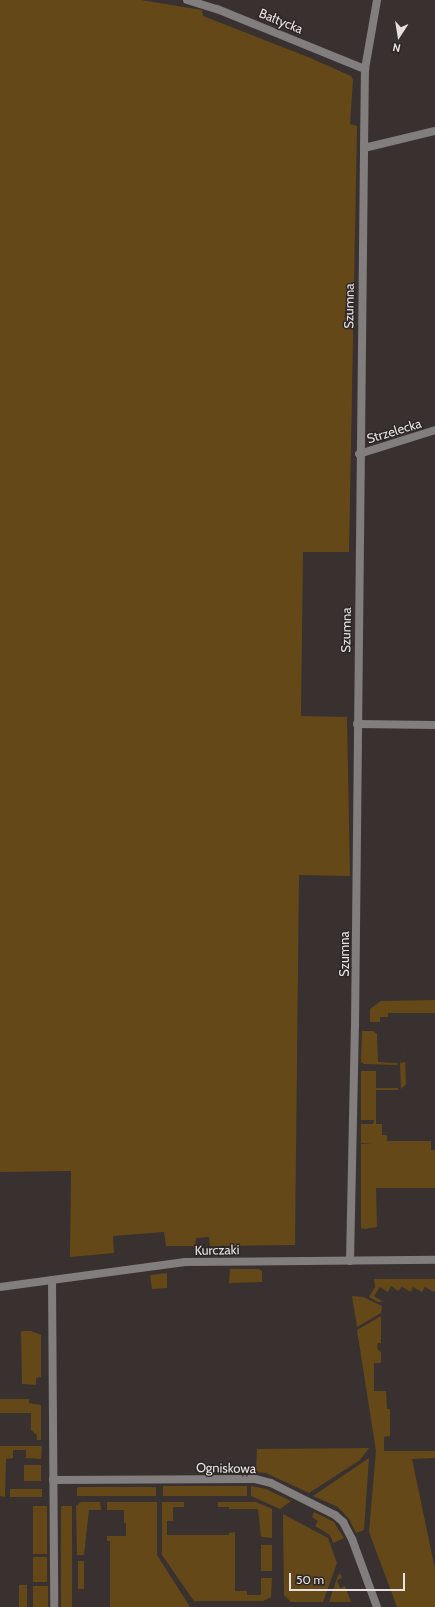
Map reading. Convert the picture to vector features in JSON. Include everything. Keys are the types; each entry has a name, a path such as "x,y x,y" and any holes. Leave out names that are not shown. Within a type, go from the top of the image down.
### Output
{"street":[{"name":"Bałtycka","path":"187,0 218,9 365,69"},
{"name":"Szumna","path":"350,1261 355,1020 359,454 365,69 377,0"},
{"path":"364,148 435,131"},
{"name":"Strzelecka","path":"359,454 435,430"},
{"path":"357,724 435,725"},
{"name":"Kurczaki","path":"0,1287 185,1262 435,1260"},
{"path":"52,1280 54,1607"},
{"name":"Ogniskowa","path":"53,1480 255,1479 270,1483 335,1515 342,1522 352,1539 378,1607"}],"shaded area":[{"path":"0,0 141,0 202,10 203,16 308,57 351,76 353,80 350,124 357,126 349,552 303,552 301,716 347,717 350,876 299,875 295,1245 210,1246 209,1237 196,1238 195,1246 166,1246 164,1232 113,1236 114,1253 70,1257 71,1171 0,1172"},
{"path":"435,1000 435,1013 388,1013 388,1017 380,1017 380,1022 370,1022 370,1009 381,1001"},
{"path":"362,1031 373,1031 377,1034 378,1062 397,1063 397,1065 364,1064 361,1062"},
{"path":"404,1033 406,1084 401,1089 400,1063 405,1062"},
{"path":"361,1071 376,1071 376,1088 398,1088 398,1090 376,1090 376,1124 382,1124 382,1135 387,1135 387,1141 431,1141 431,1150 435,1150 435,1188 376,1188 377,1227 365,1229 361,1228 361,1144 372,1143 361,1143 361,1124 373,1124 374,1120 361,1120"},
{"path":"230,1269 259,1269 262,1271 262,1282 229,1283"},
{"path":"167,1273 167,1288 152,1289 150,1275"},
{"path":"374,1279 435,1279 435,1290 434,1292 425,1287 422,1292 413,1287 411,1292 402,1287 398,1291 391,1286 388,1292 380,1287 374,1296 383,1302 378,1302 369,1297 375,1287"},
{"path":"352,1296 363,1297 382,1306 381,1313 357,1327"},
{"path":"381,1316 381,1343 378,1343 377,1349 381,1352 381,1363 374,1363 374,1391 386,1391 387,1409 390,1409 390,1436 384,1437 384,1451 435,1451 435,1458 412,1459 435,1569 435,1607 397,1607 369,1532 376,1451 357,1330"},
{"path":"21,1331 31,1331 41,1335 41,1377 36,1378 36,1385 22,1384"},
{"path":"0,1399 29,1399 29,1403 41,1405 41,1440 37,1440 37,1435 31,1430 31,1413 0,1413"},
{"path":"0,1446 42,1446 41,1459 26,1458 26,1450 13,1450 13,1458 6,1459 5,1497 0,1496"},
{"path":"369,1448 360,1460 309,1493 266,1473 256,1472 257,1449"},
{"path":"369,1458 364,1530 356,1533 349,1519 338,1507 313,1496"},
{"path":"24,1465 41,1465 41,1481 24,1481"},
{"path":"163,1486 247,1486 247,1496 163,1496"},
{"path":"251,1486 266,1489 291,1501 280,1509 251,1496"},
{"path":"79,1487 156,1487 156,1496 77,1496 77,1488"},
{"path":"10,1489 42,1489 42,1497 10,1497"},
{"path":"81,1502 100,1502 101,1510 89,1510 84,1555 77,1555 76,1506"},
{"path":"107,1502 157,1502 157,1555 190,1607 110,1607 110,1541 107,1541 107,1536 126,1536 126,1523 124,1523 124,1510 107,1510"},
{"path":"162,1502 184,1502 184,1507 173,1507 173,1521 167,1521 167,1535 229,1535 229,1533 235,1532 235,1591 247,1591 247,1595 261,1595 261,1578 272,1578 271,1597 263,1601 194,1601 162,1555"},
{"path":"218,1502 256,1502 272,1509 272,1538 261,1537 258,1509 229,1509 229,1507 218,1507"},
{"path":"33,1506 47,1506 47,1554 33,1554"},
{"path":"61,1506 72,1506 72,1607 61,1607"},
{"path":"314,1512 334,1522 344,1538 333,1543 330,1535 315,1526 318,1521 312,1517"},
{"path":"283,1514 328,1538 337,1563 323,1602 291,1602 284,1595"},
{"path":"261,1545 272,1545 272,1571 261,1571"},
{"path":"33,1557 47,1557 47,1582 33,1582"},
{"path":"78,1561 84,1561 84,1589 78,1589"},
{"path":"341,1574 342,1578 337,1580 340,1588 345,1586 351,1602 329,1602 338,1575"},
{"path":"19,1585 27,1585 27,1607 19,1607"},
{"path":"33,1586 48,1586 48,1607 33,1607"}]}
